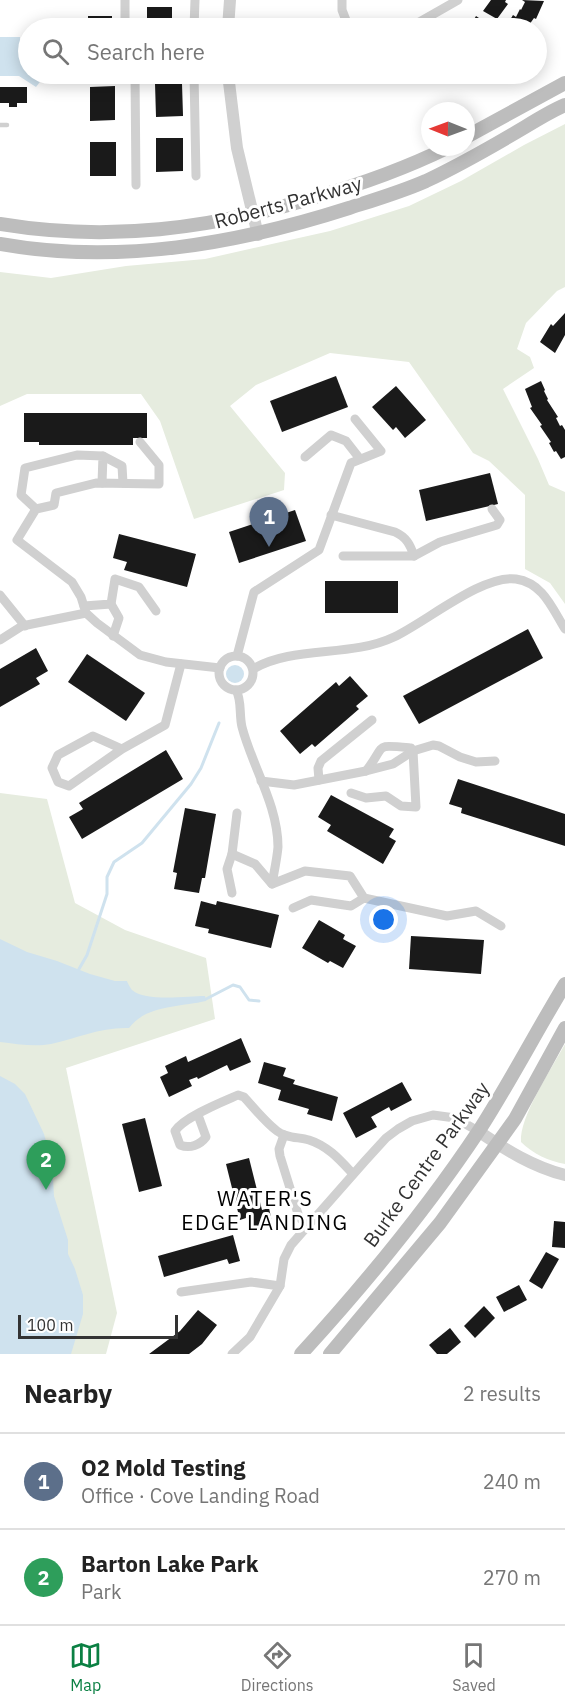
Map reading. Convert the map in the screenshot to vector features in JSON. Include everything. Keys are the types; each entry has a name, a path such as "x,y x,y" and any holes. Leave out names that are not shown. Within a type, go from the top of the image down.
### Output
{"main road":[{"path":"475,132 565,83"},
{"name":"Roberts Parkway","path":"0,244 44,249 122,252 179,248 258,235 312,220 424,181 460,164 565,105"},
{"name":"Roberts Parkway","path":"0,224 63,231 120,232 211,224 252,215 374,179 430,156"},
{"name":"Burke Centre Parkway","path":"301,1354 342,1309 404,1234 478,1131 565,984"},
{"path":"330,1354 440,1223 515,1119 565,1028"}],"street":[{"path":"125,0 125,18"},
{"path":"194,18 195,0"},
{"path":"229,18 230,0"},
{"path":"342,0 345,18"},
{"path":"426,18 458,0"},
{"path":"135,84 136,185"},
{"path":"194,84 196,176"},
{"path":"229,84 237,148 258,235"},
{"path":"237,657 254,592 319,550 351,463 381,451 355,419"},
{"path":"304,457 331,435 346,441 360,459"},
{"path":"140,442 159,465 159,484 102,483 56,492 54,505 36,509 17,540 72,582 85,609 113,636 140,655 181,664 220,668"},
{"path":"36,509 21,495 25,468 77,455 103,456 122,466 123,483"},
{"path":"102,483 103,456"},
{"path":"343,556 414,556 440,542 497,525 500,520 492,509"},
{"path":"331,515 395,532 409,543 414,556"},
{"path":"113,636 119,618 111,604 115,579 138,586 156,611"},
{"path":"253,669 263,663 297,656 353,650 377,644 406,631 486,583 504,579 525,582 544,594 565,629"},
{"path":"0,595 25,626"},
{"path":"0,640 25,626 111,604"},
{"path":"236,690 250,684 253,674 253,669 247,660 237,657 227,659 220,668 220,677 224,685 236,690 239,695 242,726 271,808 278,848 272,884"},
{"path":"122,749 93,736 58,755 52,768 58,782 69,786 122,749 165,725 181,664"},
{"path":"319,780 318,768 321,761 372,720"},
{"path":"261,781 294,785 366,771 393,764 413,751 433,745 476,762 495,761"},
{"path":"366,771 380,749 385,746 411,748 413,751"},
{"path":"351,793 366,798 386,796 401,806 416,807 413,751"},
{"path":"232,893 227,869 232,854 237,813"},
{"path":"232,854 255,864 272,884"},
{"path":"272,884 305,871 350,876 364,898"},
{"path":"293,908 311,900 351,906 364,898 447,916 476,911 501,926"},
{"path":"198,1115 238,1095 244,1097 276,1131 284,1135 308,1139 321,1145 334,1154 353,1174"},
{"path":"232,1354 250,1337 280,1286 284,1260 288,1251 386,1138 412,1121 433,1115 455,1118 538,1167 565,1175"},
{"path":"284,1135 279,1149 280,1156 299,1217 308,1226"},
{"path":"181,1292 251,1282 280,1286"}],"lane":[{"path":"0,125 7,125"}],"shaded area":[{"path":"565,124 565,287 557,291 526,323 517,349 530,357 534,368 503,389 549,485 565,492 565,604 550,583 525,569 525,495 489,461 473,453 409,362 330,353 256,385 230,406 285,473 284,490 194,519 160,421 141,394 27,394 0,406 0,272 51,278 126,266 205,259 330,231 409,206 461,181"},
{"path":"0,793 47,799 75,903 125,930 206,958 215,1019 66,1068 117,1313 106,1354 0,1354"},
{"path":"565,1044 565,1164 542,1156 521,1142 525,1120 531,1106"}],"water":[{"path":"0,37 18,37 18,76 0,76"},
{"path":"235,665 241,668 244,674 241,680 235,683 229,680 226,674 229,668"},
{"path":"0,939 27,952 90,974 115,981 127,981 132,990 138,994 156,997 205,996 206,1001 154,1011 136,1020 129,1028 99,1031 51,1044 0,1042"},
{"path":"0,1076 15,1084 25,1094 44,1134 52,1162 54,1196 68,1240 68,1254 83,1295 83,1314 71,1354 0,1354"}],"building":[{"path":"491,0 506,0 508,4 498,18 483,11"},
{"path":"522,0 544,1 536,18 511,18 513,15 516,17 525,2"},
{"path":"147,7 172,7 172,18 147,18"},
{"path":"88,16 112,16 112,18 88,18"},
{"path":"155,84 182,84 183,116 156,117"},
{"path":"115,86 115,120 90,121 90,87"},
{"path":"0,87 27,87 27,103 17,103 17,107 9,107 9,103 0,103"},
{"path":"156,138 183,138 183,171 156,172"},
{"path":"90,142 116,142 116,176 90,176"},
{"path":"565,313 565,335 555,353 540,342 551,324 553,326"},
{"path":"336,376 348,407 282,432 270,401"},
{"path":"541,381 547,400 558,417 556,418 560,426 562,425 565,430 565,457 561,459 556,451 554,452 549,443 551,442 540,426 542,425 530,408 532,407 525,389"},
{"path":"396,386 426,420 405,438 396,427 393,430 372,407"},
{"path":"24,413 147,413 147,438 133,438 133,445 39,445 39,442 24,442"},
{"path":"490,473 498,504 426,521 419,490"},
{"path":"295,510 306,541 239,563 229,532"},
{"path":"119,534 196,554 187,587 124,570 127,562 113,558"},
{"path":"325,581 398,581 398,613 325,613"},
{"path":"528,629 543,658 419,724 403,696"},
{"path":"36,648 48,671 36,678 40,684 0,707 0,669"},
{"path":"87,654 145,693 126,721 68,682"},
{"path":"350,676 368,696 356,706 359,709 315,747 312,744 300,754 280,731 336,682 339,686"},
{"path":"166,750 183,779 82,839 69,817 83,809 79,803"},
{"path":"458,779 565,814 565,846 461,813 462,808 449,804"},
{"path":"331,795 394,829 389,837 396,841 383,864 327,831 331,825 318,817"},
{"path":"185,808 216,814 205,878 202,878 199,893 174,889 177,873 173,872"},
{"path":"201,901 216,905 217,901 279,915 271,948 208,933 209,929 195,926"},
{"path":"319,920 345,935 343,939 356,946 343,968 330,961 328,963 302,948"},
{"path":"411,936 484,940 481,974 409,969"},
{"path":"241,1038 251,1062 230,1071 227,1065 198,1079 197,1077 189,1080 192,1086 169,1097 160,1077 168,1073 165,1066 186,1056 188,1062"},
{"path":"264,1062 286,1068 283,1076 295,1080 293,1084 338,1097 332,1121 307,1114 309,1109 278,1100 281,1090 258,1083"},
{"path":"402,1082 412,1100 391,1111 389,1107 371,1117 377,1127 356,1138 343,1113"},
{"path":"145,1118 162,1186 139,1192 122,1124"},
{"path":"249,1158 262,1210 269,1208 272,1222 251,1228 249,1217 240,1220 226,1164"},
{"path":"554,1221 565,1222 565,1248 552,1247"},
{"path":"233,1235 240,1261 229,1264 227,1259 164,1277 158,1256"},
{"path":"546,1252 559,1259 542,1289 529,1281"},
{"path":"519,1285 527,1300 504,1312 496,1297"},
{"path":"484,1306 495,1318 475,1338 464,1326"},
{"path":"198,1310 217,1325 202,1344 189,1354 149,1354 180,1331"},
{"path":"450,1328 461,1342 447,1354 437,1354 429,1345"}],"waterway":[{"path":"79,969 87,955 107,894 107,877 114,862 142,843 191,784 201,768 219,723"},
{"path":"206,999 233,985 240,987 249,1000 259,1001"}],"place":[{"name":"O2 Mold Testing","path":"269,547"},
{"name":"Barton Lake Park","path":"46,1190"}],"district":[{"name":"WATER'S EDGE LANDING","path":"265,1210"}]}
